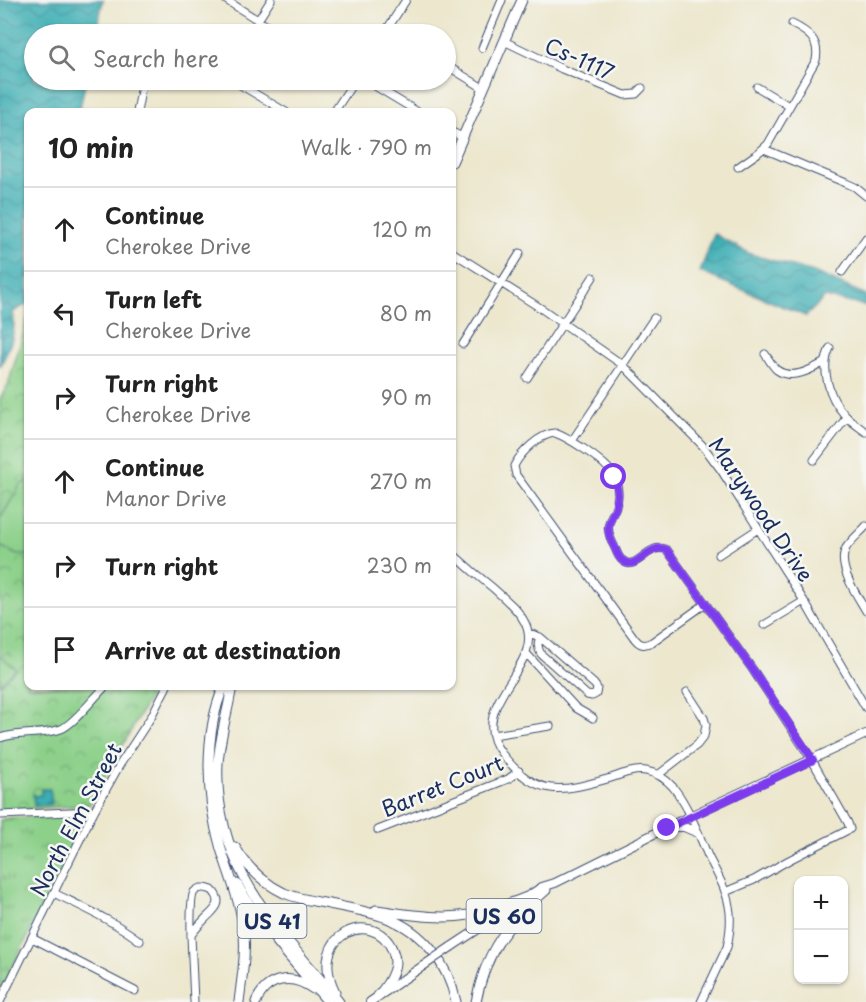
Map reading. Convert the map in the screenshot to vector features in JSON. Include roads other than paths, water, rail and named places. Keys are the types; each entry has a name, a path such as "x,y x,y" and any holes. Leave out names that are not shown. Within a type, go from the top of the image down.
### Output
{"highway":[{"path":"456,152 522,0"},
{"name":"US 41","path":"223,690 211,736 209,775 210,800 228,868 257,916 328,1001"},
{"name":"US 41","path":"231,690 218,765 219,796 224,828 241,873 257,901 276,927 340,1002"},
{"path":"224,828 247,865 264,881 285,894 386,917 415,933 429,946 443,966 453,988 456,1002"},
{"path":"228,868 239,904 244,938 239,1002"},
{"path":"476,1002 485,968 493,950 518,915 546,890"},
{"path":"321,903 448,917 478,914 526,897"},
{"path":"340,1002 330,978 329,954 333,944 341,935 356,929 378,934 390,945 393,952 395,964 393,971 376,1000"},
{"path":"256,1002 269,985 279,980 291,979 309,986 328,1001"}],"main road":[{"name":"US 60","path":"376,1000 542,887 866,734"},
{"path":"667,828 684,827 698,833"},
{"name":"US 60","path":"452,949 555,882"}],"street":[{"path":"226,0 263,24"},
{"path":"256,24 271,0"},
{"path":"391,24 406,0"},
{"path":"482,48 502,0"},
{"path":"738,167 770,141 814,63 817,54 815,44 809,34 792,24"},
{"name":"Cs-1117","path":"504,41 562,69 626,95 636,94 642,88"},
{"path":"456,70 483,88"},
{"path":"757,87 789,106"},
{"path":"138,108 141,90"},
{"path":"249,90 279,108"},
{"path":"337,108 348,90"},
{"path":"382,90 411,108"},
{"path":"456,134 462,137"},
{"path":"764,148 846,183 866,196"},
{"path":"842,272 866,238"},
{"path":"463,344 520,253"},
{"name":"Marywood Drive","path":"456,255 563,323 623,365 708,451 804,601 866,708"},
{"path":"527,378 593,277"},
{"path":"572,441 654,318"},
{"path":"830,348 825,363 831,392 840,410 866,432"},
{"path":"765,354 775,369 782,373 801,372 825,363"},
{"path":"814,460 847,417"},
{"path":"705,604 647,645 640,644 515,472 514,466 518,459 544,436 555,433 572,441 605,464 614,477 617,487 618,497 609,519 608,533 620,558 630,563 657,548 667,550 753,670 813,760 848,823 850,829 754,880 725,892"},
{"path":"866,526 846,549 843,561 845,572 866,611"},
{"path":"717,555 758,529"},
{"path":"456,557 516,610 529,633 526,653 494,711 493,735 499,750 530,780 550,789 586,785 634,771 645,771 658,775 673,788 690,816 725,892 730,915 727,947 701,1002"},
{"path":"764,626 804,601"},
{"path":"529,633 540,637 594,684 597,688 596,694 587,695 541,654 538,647 540,637"},
{"path":"526,653 576,708 593,718"},
{"path":"0,738 19,733 63,728 74,721 102,690"},
{"name":"North Elm Street","path":"0,1002 94,811 165,690"},
{"path":"658,775 697,745 704,736 705,722 687,692"},
{"path":"493,735 550,726"},
{"name":"Barret Court","path":"378,830 508,779 519,771"},
{"path":"0,815 94,811"},
{"path":"191,935 218,905 218,899 213,890 207,888 194,893 191,935 194,1002"},
{"path":"54,893 98,914 140,940"},
{"path":"32,939 135,992"}],"water":[{"path":"0,0 103,0 98,24 24,24 24,90 84,90 80,108 24,108 24,306 13,312 13,334 0,367"},
{"path":"714,234 750,254 816,273 866,295 866,306 825,297 806,316 700,272"},
{"path":"41,789 50,789 52,804 34,806 33,794 41,795"}]}
